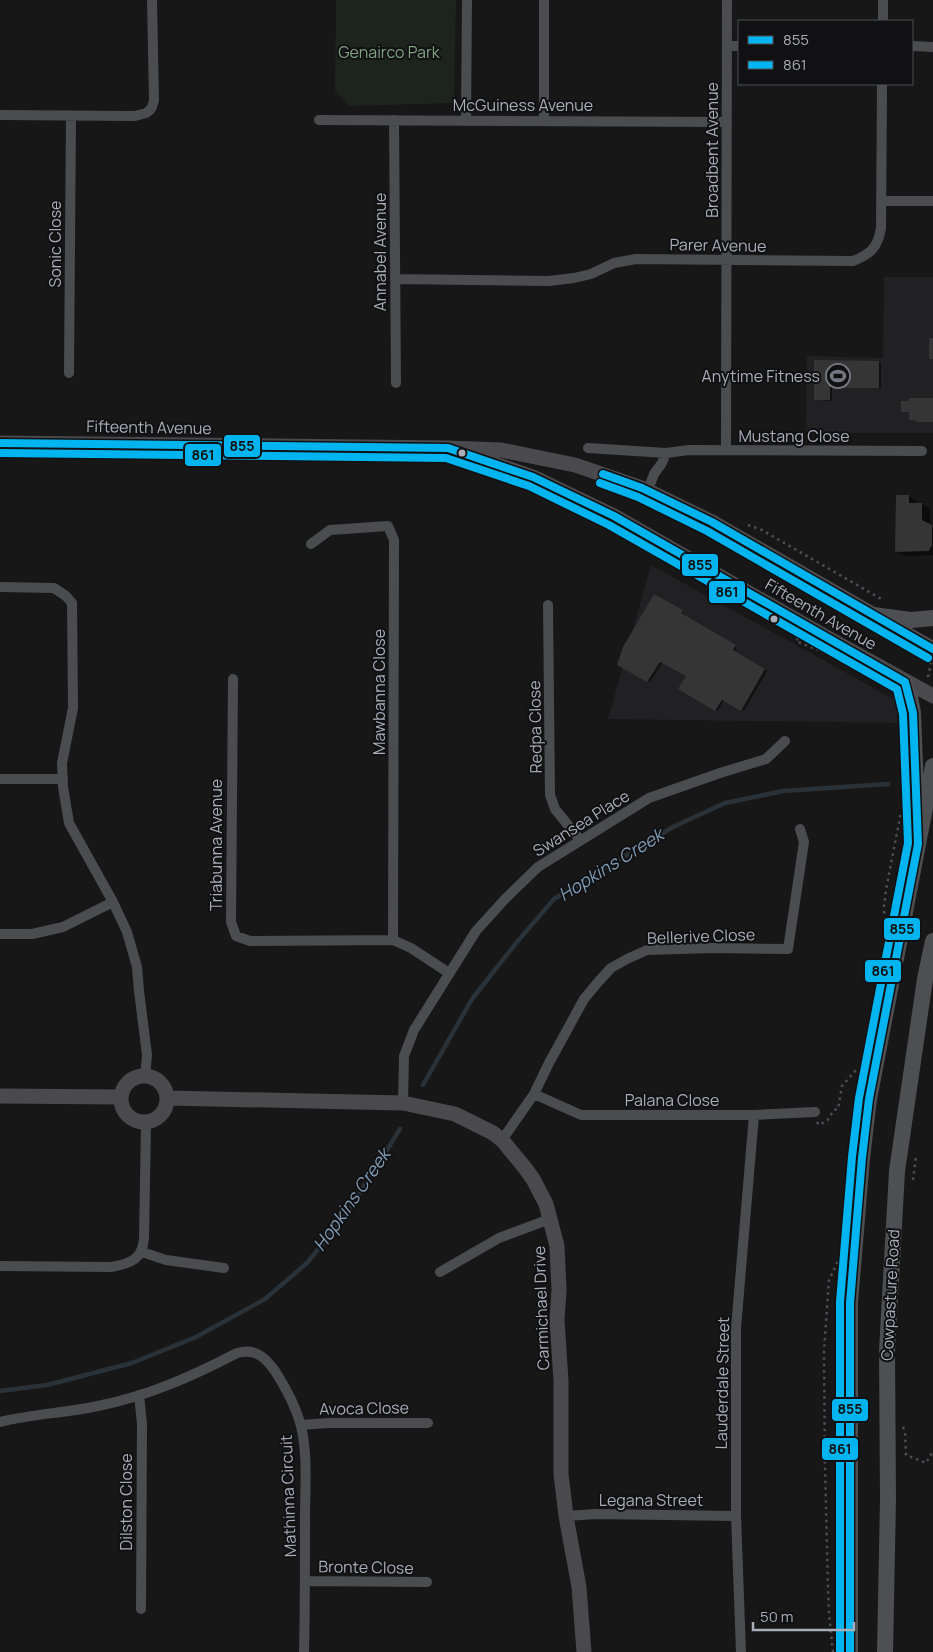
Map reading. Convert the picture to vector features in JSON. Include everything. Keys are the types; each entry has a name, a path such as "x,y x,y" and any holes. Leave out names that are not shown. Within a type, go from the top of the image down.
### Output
{"main road":[{"name":"Fifteenth Avenue","path":"0,443 501,450 575,465 648,490 712,522 873,615 932,654"},
{"name":"Fifteenth Avenue","path":"448,448 533,477 614,516 929,694"},
{"path":"873,615 911,620 933,618"},
{"path":"905,682 913,713 918,844"},
{"path":"850,1652 850,1304 862,1158 869,1099 933,766"},
{"name":"Cowpasture Road","path":"885,1652 888,1499 887,1351 897,1171 925,979 933,941"},
{"path":"144,1076 159,1082 164,1088 167,1098 162,1113 158,1118 146,1122 133,1120 127,1116 123,1110 120,1097 126,1083 132,1079 144,1076"},
{"path":"0,1096 120,1097"},
{"name":"Carmichael Drive","path":"167,1098 403,1103 455,1114 493,1133 502,1140 533,1179 546,1204 557,1246 557,1320 562,1381 560,1459 566,1516 579,1587 584,1652"}],"street":[{"path":"0,115 135,116 146,113 152,107 154,100 152,0"},
{"path":"466,0 466,120"},
{"path":"544,0 544,120"},
{"name":"Broadbent Avenue","path":"726,450 727,0"},
{"path":"883,0 883,20"},
{"path":"727,46 738,46"},
{"path":"913,46 933,47"},
{"name":"Parer Avenue","path":"395,280 549,281 591,274 614,263 636,259 853,261 865,256 874,248 879,238 882,85"},
{"name":"Sonic Close","path":"69,373 71,116"},
{"name":"McGuiness Avenue","path":"319,120 727,122"},
{"name":"Annabel Avenue","path":"394,120 396,383"},
{"path":"881,201 933,201"},
{"name":"Mustang Close","path":"588,448 666,453 689,450 922,451"},
{"path":"648,490 654,474 666,453"},
{"name":"Mawbanna Close","path":"311,544 330,530 388,526 394,540 393,940"},
{"path":"0,587 54,588 66,596 72,603 73,708 62,763 62,779 69,823 113,902 127,932 136,968 147,1055 144,1076"},
{"name":"Redpa Close","path":"548,604 550,795 555,809 580,840"},
{"name":"Triabunna Avenue","path":"233,680 231,922 236,936 250,940 393,940 411,948 449,974"},
{"name":"Swansea Place","path":"403,1103 404,1056 414,1030 476,931 538,867 649,798 766,759 785,742"},
{"path":"0,779 62,779"},
{"name":"Bellerive Close","path":"502,1140 534,1094 584,999 611,968 647,950 712,948 788,949 804,842 800,829"},
{"path":"0,934 32,934 64,927 113,902"},
{"name":"Palana Close","path":"534,1094 581,1115 815,1112"},
{"name":"Lauderdale Street","path":"741,1652 736,1516 736,1328 754,1114"},
{"path":"0,1266 111,1267 121,1266 130,1262 142,1252 144,1238 146,1122"},
{"path":"440,1272 499,1238 550,1219"},
{"path":"142,1252 166,1260 224,1268"},
{"name":"Mathinna Circuit","path":"0,1422 99,1406 139,1395 194,1375 237,1353 251,1351 265,1358 279,1377 292,1400 304,1440 304,1652"},
{"name":"Dilston Close","path":"139,1395 142,1424 141,1608"},
{"name":"Avoca Close","path":"301,1425 328,1423 428,1423"},
{"name":"Legana Street","path":"566,1516 596,1514 736,1516"},
{"name":"Bronte Close","path":"305,1581 427,1582"}],"path":[{"path":"929,694 932,654"},
{"path":"815,1112 819,1126 827,1121 834,1110 838,1109 842,1086 862,1066"},
{"path":"898,1422 905,1433 906,1455 926,1463 933,1451"}],"shaded area":[{"path":"884,277 933,277 933,433 806,433 807,356 883,358"},
{"path":"651,565 897,701 898,723 608,719"}],"green space":[{"name":"Genairco Park","path":"336,0 456,0 454,103 350,106 335,91"}],"building":[{"path":"929,338 933,338 933,359 929,359"},
{"path":"814,360 879,361 879,388 838,388 837,383 830,383 830,400 814,400"},
{"path":"909,398 933,398 933,422 909,420 909,412 901,412 901,401 909,401"},
{"path":"896,495 909,495 909,503 922,503 922,520 932,525 932,545 929,551 895,552"},
{"path":"654,594 683,610 681,613 736,645 733,650 765,669 741,711 722,700 715,711 678,689 686,676 660,662 647,682 617,665 623,647"}],"waterway":[{"name":"Hopkins Creek","path":"423,1085 472,999 554,899 673,827 725,803 783,791 888,784"},
{"name":"Hopkins Creek","path":"0,1391 47,1385 132,1363 196,1337 265,1299 307,1263 345,1216 400,1129"}],"transit line":[{"name":"855","path":"0,443 448,448 533,477 614,516 905,682 913,713 918,844 869,1099 862,1158 850,1303 850,1652"},
{"name":"861","path":"0,453 446,458 529,486 609,525 897,689 903,714 908,843 859,1098 840,1302 840,1652"},
{"name":"855","path":"603,474 642,488 712,522 933,649"},
{"name":"861","path":"600,483 638,497 707,531 928,658"}],"place":[{"name":"Anytime Fitness","path":"838,376"}]}
